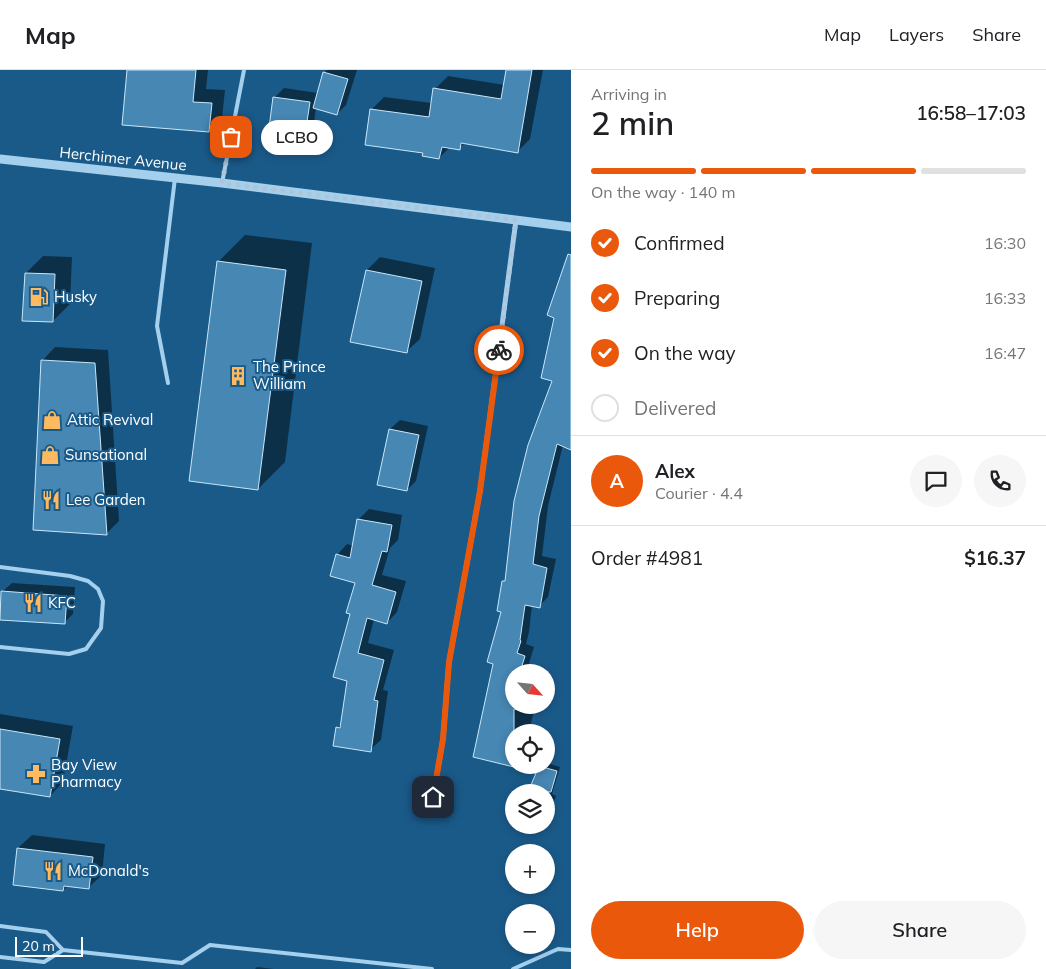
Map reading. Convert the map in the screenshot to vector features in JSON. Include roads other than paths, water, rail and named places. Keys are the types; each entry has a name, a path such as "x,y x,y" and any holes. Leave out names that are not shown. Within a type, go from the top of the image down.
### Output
{"street":[{"name":"Herchimer Avenue","path":"0,159 222,183 571,226"},
{"path":"433,797 443,739 449,662 480,491 516,220"}],"lane":[{"path":"222,183 244,70"},
{"path":"168,383 157,326 175,178"},
{"path":"0,567 70,576 88,581 98,589 103,601 101,628 86,649 69,654 0,647"},
{"path":"0,926 46,932 63,950"},
{"path":"0,957 44,962 63,950 182,964 210,945 432,969"},
{"path":"513,969 558,949 571,950"}],"place":[{"name":"LCBO","path":"231,137"},
{"name":"Husky","path":"39,297"},
{"name":"The Prince William","path":"238,376"},
{"name":"Attic Revival","path":"52,420"},
{"name":"Sunsational","path":"50,455"},
{"name":"Lee Garden","path":"51,500"},
{"name":"KFC","path":"33,603"},
{"name":"Bay View Pharmacy","path":"36,774"},
{"name":"McDonald's","path":"53,871"}]}
